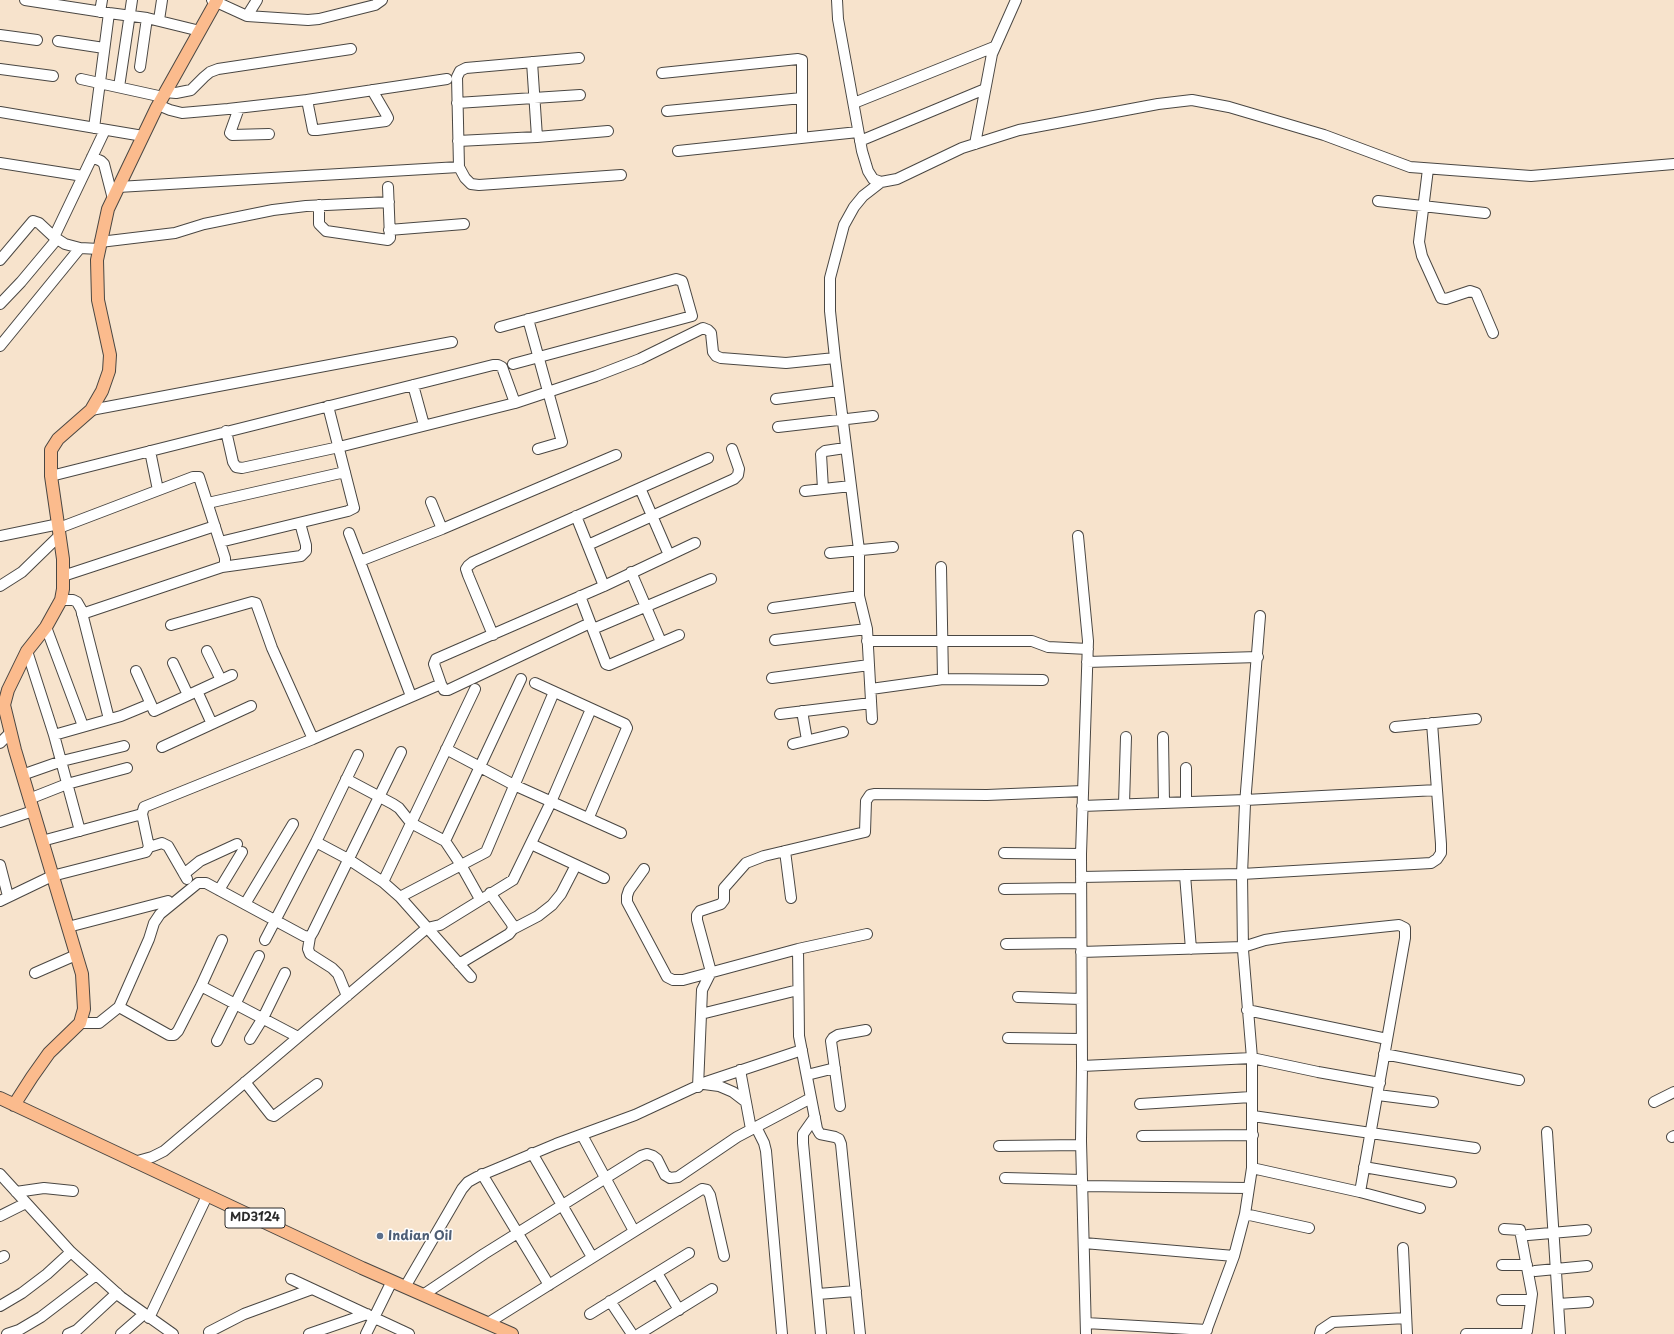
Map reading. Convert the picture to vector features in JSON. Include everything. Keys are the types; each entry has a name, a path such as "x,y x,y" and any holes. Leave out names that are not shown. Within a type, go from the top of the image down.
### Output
{"main road":[{"path":"14,1105 49,1053 80,1023 84,1009 82,974 22,775 4,705 8,690 27,651 46,627 61,600 64,576 51,476 50,455 58,439 91,410 102,391 109,371 110,355 98,300 97,260 99,245 108,210 162,98 200,31 215,1"},
{"name":"MD3124","path":"0,1098 206,1196 512,1334"}],"street":[{"path":"25,0 73,3 105,13 159,20 200,31"},
{"path":"94,128 104,48 105,13 102,0"},
{"path":"119,87 132,0"},
{"path":"159,20 162,0"},
{"path":"247,16 257,0"},
{"path":"215,1 247,16 294,20 318,19 375,5 382,0"},
{"path":"837,0 838,19 859,136 868,171 873,179 881,182"},
{"path":"975,144 994,47 1016,0"},
{"path":"140,67 147,18"},
{"path":"0,35 37,40"},
{"path":"58,41 104,48"},
{"path":"854,103 994,47"},
{"path":"81,79 162,98 191,90 210,72 218,69 351,49"},
{"path":"579,58 466,68 460,71 457,77 459,167 465,178 471,184 479,186 621,175"},
{"path":"662,72 798,59 802,60 802,138"},
{"path":"532,62 537,137"},
{"path":"0,69 53,76"},
{"path":"162,98 170,110 182,113 307,100 447,79"},
{"path":"678,151 802,138 859,136 986,89"},
{"path":"307,100 313,130 324,130 386,121 388,118 372,90"},
{"path":"457,103 580,95"},
{"path":"667,111 802,98"},
{"path":"872,719 867,629 859,596 859,550 838,390 830,311 830,278 844,225 854,207 863,196 881,182 897,179 962,148 1019,130 1158,104 1192,100 1210,102 1270,118 1324,135 1404,166 1531,176 1674,164"},
{"path":"239,108 230,133 232,135 269,134"},
{"path":"0,112 143,136"},
{"path":"0,304 21,282 55,238 105,130"},
{"path":"458,141 537,137 608,131"},
{"path":"92,157 104,164 113,199"},
{"path":"0,163 83,176"},
{"path":"118,187 459,167"},
{"path":"1428,169 1419,242 1420,250 1439,296 1446,300 1470,291 1476,293 1493,333"},
{"path":"319,205 319,224 326,231 384,241 390,238 388,187"},
{"path":"1378,201 1485,213"},
{"path":"0,260 33,221 39,223 55,238 72,247 80,248 175,233 259,212 319,205 389,202"},
{"path":"389,230 464,224"},
{"path":"0,346 80,248"},
{"path":"500,327 676,279 679,279 683,284 693,314 690,317 513,364"},
{"path":"528,319 562,442 538,449"},
{"path":"226,431 233,462 236,467 242,468 339,447 515,403 640,359 703,328 711,333 713,352 716,356 721,358 786,363 835,358"},
{"path":"91,410 452,342"},
{"path":"51,476 226,431 498,365 502,367 505,373 515,403"},
{"path":"413,385 424,425"},
{"path":"776,399 838,390"},
{"path":"220,542 348,511 354,508 328,406"},
{"path":"778,427 873,416"},
{"path":"823,489 821,454 825,451 845,448"},
{"path":"588,545 734,479 738,475 739,469 732,449"},
{"path":"150,451 158,490"},
{"path":"360,561 442,529 616,455"},
{"path":"493,635 468,575 466,569 468,566 473,562 708,458"},
{"path":"208,503 346,472"},
{"path":"0,536 59,529 193,477 199,477 225,558 225,564 222,567"},
{"path":"805,492 851,486"},
{"path":"640,488 669,555"},
{"path":"432,502 442,529"},
{"path":"576,516 604,586"},
{"path":"82,614 222,567 301,556 306,551 306,545 300,523"},
{"path":"64,576 215,526"},
{"path":"0,586 22,572 59,529"},
{"path":"349,533 411,696"},
{"path":"1078,536 1088,649 1081,854 1081,1145 1086,1334"},
{"path":"696,543 631,572 604,586 436,660 434,664 441,684 444,690 448,690 592,626 647,607 711,579"},
{"path":"830,553 893,547"},
{"path":"941,567 942,679"},
{"path":"631,572 661,642"},
{"path":"580,596 606,664 609,665 679,635"},
{"path":"773,608 859,596"},
{"path":"61,600 73,600 77,602 82,614 109,719"},
{"path":"171,625 252,602 256,603 272,648 313,739"},
{"path":"1086,1323 1206,1332 1234,1256 1244,1214 1252,1168 1252,1058 1243,947 1242,874 1245,800 1258,657 1260,616"},
{"path":"46,627 83,726"},
{"path":"776,640 867,629"},
{"path":"867,641 1032,641 1048,647 1088,649"},
{"path":"27,651 62,761 80,831"},
{"path":"207,651 221,680"},
{"path":"1087,662 1258,657"},
{"path":"172,663 212,724"},
{"path":"772,678 869,665"},
{"path":"136,671 154,712 232,675"},
{"path":"445,841 521,679"},
{"path":"871,689 942,679 1043,680"},
{"path":"535,683 625,724 627,728 589,817"},
{"path":"149,848 142,814 144,807 313,739 441,684"},
{"path":"383,882 475,689"},
{"path":"400,897 486,852 554,692"},
{"path":"0,693 4,705"},
{"path":"780,714 871,703"},
{"path":"54,735 120,716 150,704"},
{"path":"162,747 251,706"},
{"path":"134,1162 152,1157 164,1151 428,928 440,925 515,877 551,802 591,709"},
{"path":"802,711 808,740"},
{"path":"1395,727 1476,719"},
{"path":"1081,877 1242,874 1431,863 1437,859 1441,853 1432,723"},
{"path":"793,744 843,732"},
{"path":"0,743 10,733"},
{"path":"1124,804 1126,737"},
{"path":"1163,737 1164,803"},
{"path":"22,775 62,761 124,746"},
{"path":"446,749 514,785 589,817 621,833"},
{"path":"347,996 338,974 332,968 310,954 308,949 310,937 401,752"},
{"path":"265,940 316,842 358,755"},
{"path":"29,799 67,784 127,768"},
{"path":"1186,768 1186,802"},
{"path":"346,779 380,796 399,808 411,823 445,841 461,865 480,899"},
{"path":"1082,806 1245,800 1437,790"},
{"path":"700,1085 702,990 711,972 697,915 700,911 721,904 724,900 724,888 746,863 764,856 865,832 866,800 870,795 987,795 1083,791"},
{"path":"0,822 33,811"},
{"path":"42,841 142,814"},
{"path":"245,904 293,824"},
{"path":"316,842 348,859 383,882 400,897 471,977"},
{"path":"0,864 4,899 52,876 133,856 146,852 149,848 162,843 168,846 186,877 200,861 239,848 219,890"},
{"path":"531,844 604,878"},
{"path":"785,851 792,898"},
{"path":"1004,853 1081,854"},
{"path":"460,964 510,934 513,929 538,916 552,905 561,894 576,865"},
{"path":"644,869 629,890 627,902 667,977 673,980 683,980 798,949 867,934"},
{"path":"1185,875 1191,949"},
{"path":"80,1023 99,1023 119,1007 149,939 154,923 160,914 198,883 206,883 304,936 310,937"},
{"path":"1004,889 1081,888"},
{"path":"490,893 512,924 513,929"},
{"path":"68,927 168,901"},
{"path":"1006,944 1081,948 1191,949 1243,947 1265,940 1291,936 1400,925 1406,928 1386,1039 1372,1132 1360,1192"},
{"path":"119,1007 169,1035 174,1035 178,1031 202,986 222,940"},
{"path":"798,949 798,1022 802,1050 817,1129 820,1134 839,1139 841,1144 860,1334"},
{"path":"35,972 76,955"},
{"path":"217,1041 259,956"},
{"path":"250,1039 263,1018 285,972"},
{"path":"202,986 298,1037"},
{"path":"701,1014 798,990"},
{"path":"1018,997 1081,999"},
{"path":"1247,1010 1386,1039"},
{"path":"840,1106 832,1041 833,1038 838,1035 866,1030"},
{"path":"1008,1038 1081,1039"},
{"path":"405,1287 462,1189 468,1182 482,1174 532,1153 636,1115 700,1085 740,1070 802,1050"},
{"path":"1384,1054 1519,1080"},
{"path":"1082,1066 1252,1058 1380,1083"},
{"path":"807,1075 835,1068"},
{"path":"740,1070 753,1128 764,1143 766,1151 782,1334"},
{"path":"244,1082 271,1115 274,1116 317,1084"},
{"path":"700,1085 719,1086 733,1092 746,1102"},
{"path":"1654,1102 1674,1092"},
{"path":"1378,1095 1433,1102"},
{"path":"1140,1104 1251,1097"},
{"path":"423,1295 518,1233 641,1156 647,1154 653,1156 657,1159 665,1175 670,1178 678,1177 720,1148 753,1128 811,1098"},
{"path":"1253,1116 1475,1148"},
{"path":"814,1117 803,1134 803,1143 821,1334"},
{"path":"1547,1132 1560,1334"},
{"path":"582,1135 634,1231"},
{"path":"1142,1136 1253,1135"},
{"path":"1000,1146 1081,1145"},
{"path":"532,1153 561,1206 592,1257"},
{"path":"1364,1167 1451,1182"},
{"path":"1252,1168 1360,1192 1420,1208"},
{"path":"0,1174 71,1252 117,1293 173,1334"},
{"path":"482,1174 548,1285"},
{"path":"1005,1178 1082,1183 1248,1188"},
{"path":"16,1192 44,1188 73,1191"},
{"path":"488,1323 696,1192 702,1190 707,1190 710,1195 724,1256"},
{"path":"121,1334 147,1316 206,1196"},
{"path":"0,1216 26,1203"},
{"path":"1244,1214 1309,1228"},
{"path":"1466,1334 1525,1334 1529,1326 1532,1294 1531,1268 1520,1230 1504,1229"},
{"path":"1528,1235 1586,1230"},
{"path":"1084,1243 1234,1256"},
{"path":"1403,1248 1407,1334"},
{"path":"0,1306 41,1278 71,1252"},
{"path":"590,1314 689,1253"},
{"path":"1502,1265 1556,1269 1586,1266"},
{"path":"657,1273 678,1310"},
{"path":"7,1334 19,1330 40,1317 96,1275"},
{"path":"291,1279 409,1334"},
{"path":"366,1334 371,1316 392,1281"},
{"path":"209,1332 244,1314 312,1289"},
{"path":"639,1334 712,1289"},
{"path":"818,1294 856,1291"},
{"path":"68,1334 77,1330 117,1293"},
{"path":"1502,1300 1531,1300"},
{"path":"610,1301 632,1334"},
{"path":"1558,1304 1588,1302"},
{"path":"309,1334 322,1332 371,1316"},
{"path":"1320,1334 1321,1330 1333,1322 1406,1318"}],"place":[{"name":"Indian Oil","path":"380,1236"}]}
